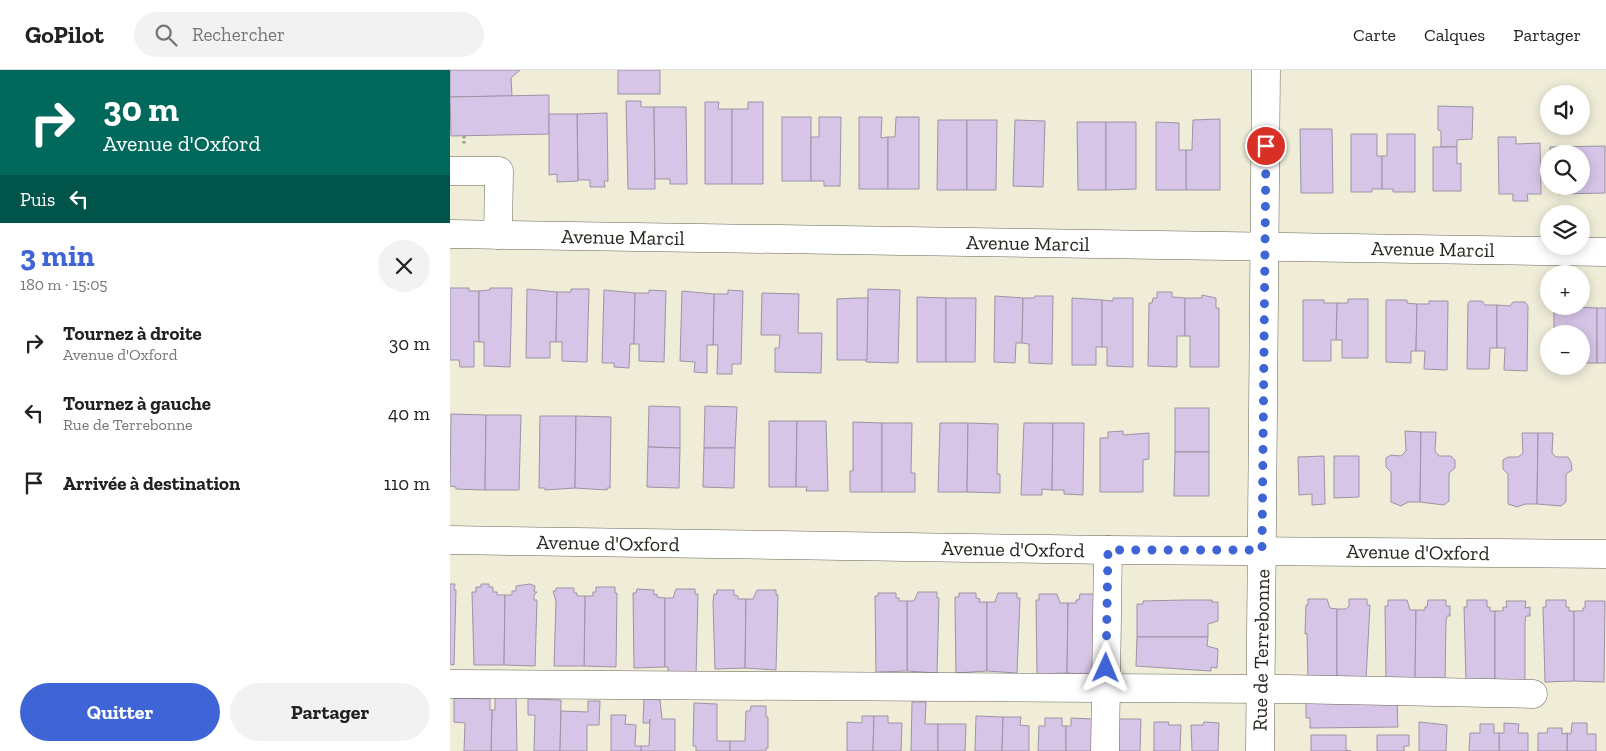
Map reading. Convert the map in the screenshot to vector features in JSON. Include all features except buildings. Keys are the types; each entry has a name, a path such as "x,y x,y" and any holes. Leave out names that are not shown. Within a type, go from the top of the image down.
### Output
{"street":[{"name":"Rue de Terrebonne","path":"1260,751 1266,70"},
{"path":"450,171 499,171 498,234"},
{"name":"Avenue Marcil","path":"450,234 1606,252"},
{"name":"Avenue d'Oxford","path":"450,540 1108,550 1606,554"},
{"path":"1105,751 1108,550"},
{"path":"450,684 1260,689 1534,694"}],"route":[{"path":"1106,668 1108,550 1262,550 1266,146"}]}
